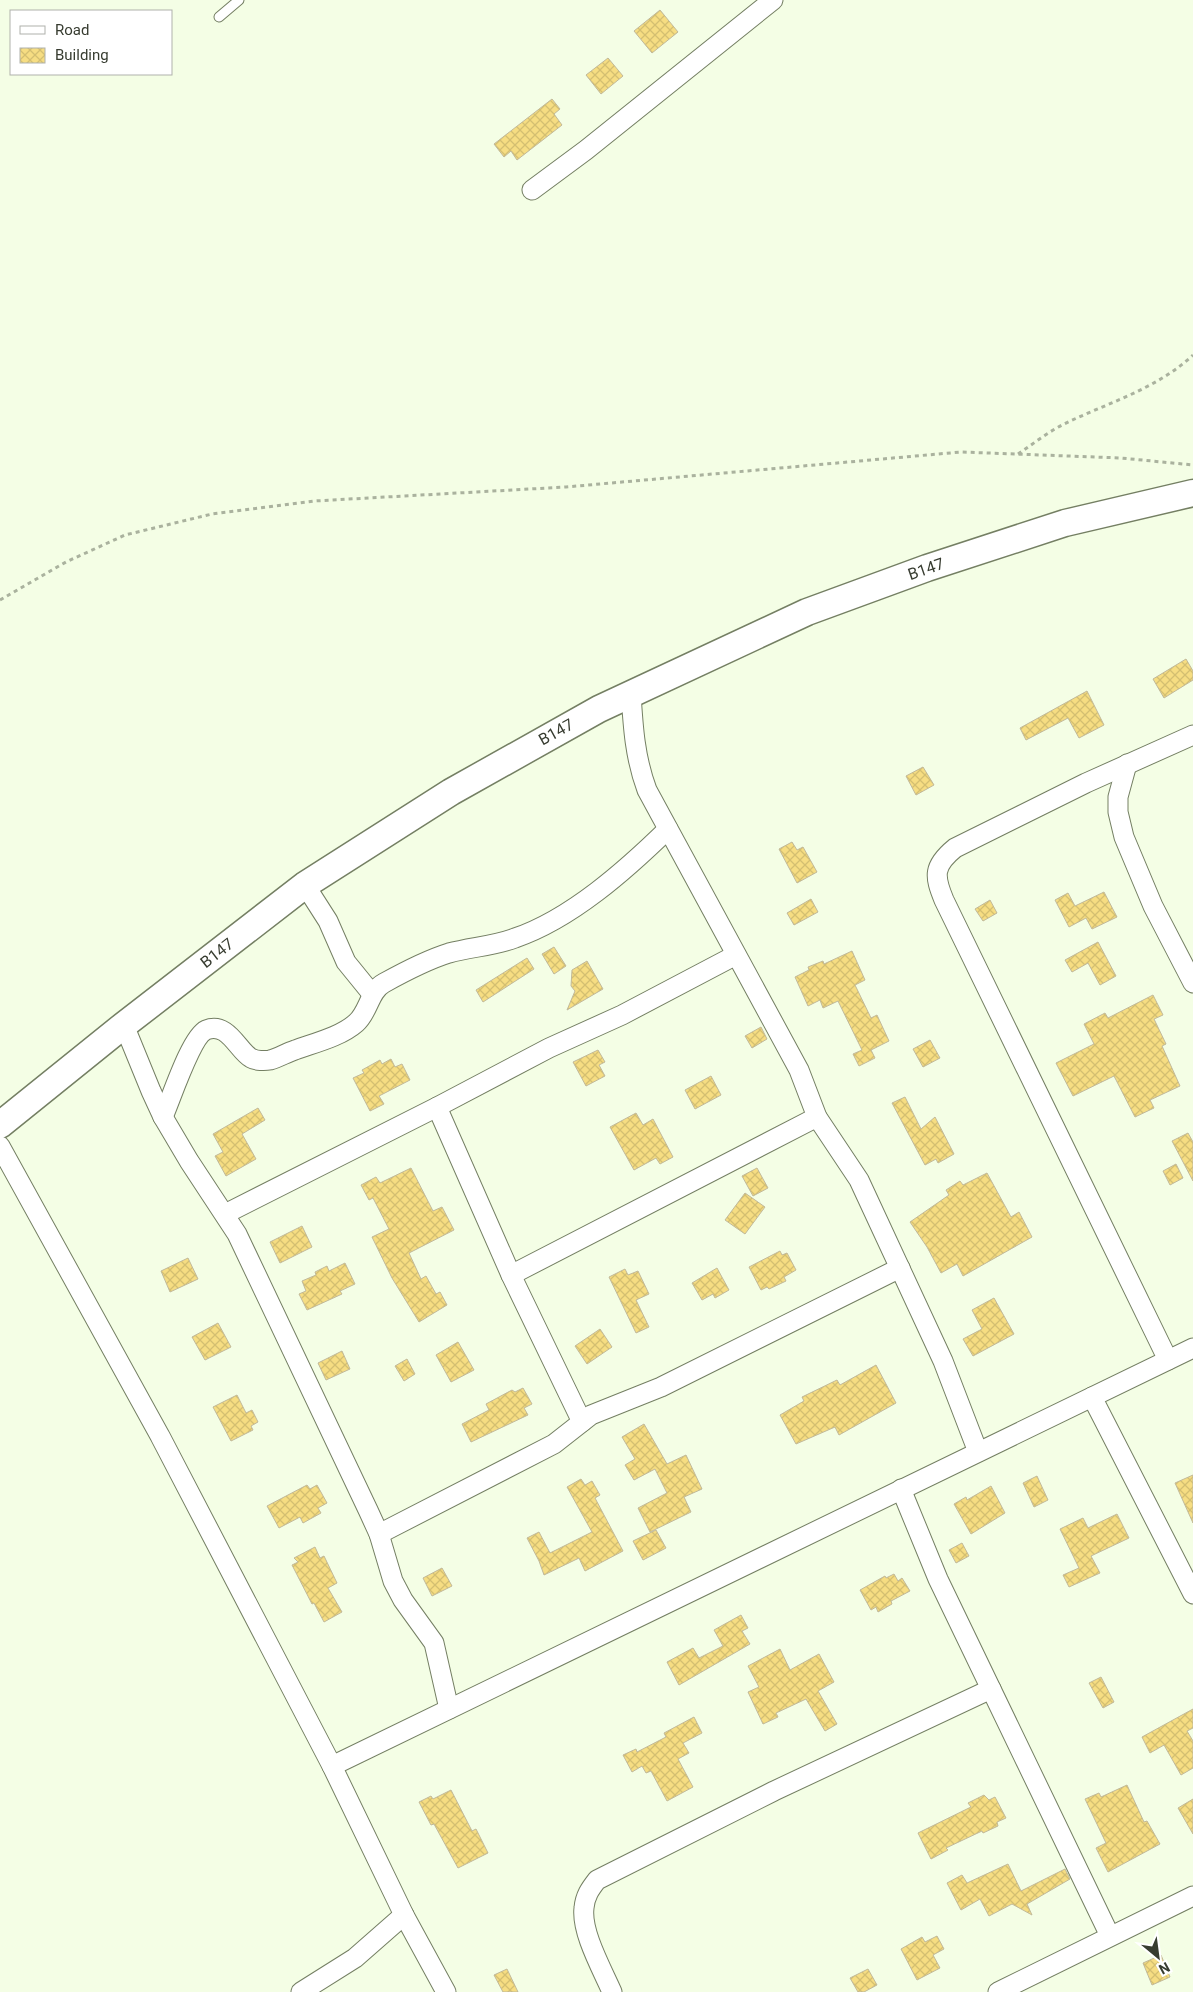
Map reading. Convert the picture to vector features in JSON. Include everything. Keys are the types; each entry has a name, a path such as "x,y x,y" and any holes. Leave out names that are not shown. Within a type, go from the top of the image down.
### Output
{"main road":[{"name":"B147","path":"0,1125 124,1025 305,885 451,792 554,733 631,693 807,612 927,568 1065,523 1193,493"}],"street":[{"path":"532,190 594,144 773,0"},
{"path":"631,693 634,744 648,790 799,1070 817,1117 855,1173 943,1361 978,1452"},
{"path":"1168,1360 948,909 938,887 936,876 938,866 954,848 1127,764 1193,735"},
{"path":"1127,764 1118,797 1118,812 1124,837 1153,906 1187,958 1193,983"},
{"path":"163,1117 192,1046 201,1034 208,1029 220,1030 231,1036 251,1059 262,1061 270,1060 317,1042 357,1022 367,1009 372,994 382,984 439,956 451,952 486,947 515,938 552,922 633,863 668,829"},
{"path":"305,885 328,920 346,962 372,994"},
{"path":"225,1214 549,1048 622,1015 736,956"},
{"path":"124,1025 163,1117 238,1234 379,1534 393,1582 403,1600 434,1643 449,1709"},
{"path":"437,1107 511,1275 582,1422"},
{"path":"511,1275 817,1117"},
{"path":"0,1146 160,1436 332,1766 404,1915 446,1992"},
{"path":"379,1534 554,1444 582,1422 608,1408 661,1387 900,1268"},
{"path":"332,1766 1193,1348"},
{"path":"1092,1397 1191,1585"},
{"path":"901,1489 926,1552 1110,1936"},
{"path":"612,1992 588,1935 584,1918 586,1898 597,1880 774,1791 991,1689"},
{"path":"998,1992 1193,1896"},
{"path":"301,1992 355,1958 404,1915"}],"lane":[{"path":"219,17 240,0"}],"path":[{"path":"1017,454 1062,425 1119,400 1178,369 1193,355"},
{"path":"0,600 66,562 125,534 212,514 314,502 566,487 961,452 1122,458 1193,465"}],"building":[{"path":"660,10 678,32 652,53 634,31"},
{"path":"608,58 623,76 601,94 586,75"},
{"path":"552,99 560,109 554,114 562,125 517,160 511,151 504,157 494,144"},
{"path":"1186,659 1193,671 1193,680 1164,698 1153,679"},
{"path":"1087,691 1104,725 1079,738 1068,718 1026,740 1020,728"},
{"path":"923,767 934,785 916,795 906,776"},
{"path":"792,842 797,850 803,847 817,872 797,883 779,849"},
{"path":"1104,892 1117,917 1092,929 1086,918 1069,927 1055,900 1068,893 1075,906"},
{"path":"811,899 818,912 794,925 787,913"},
{"path":"990,900 997,913 983,921 975,909"},
{"path":"1098,942 1116,976 1100,985 1088,963 1072,972 1065,960"},
{"path":"554,947 566,966 554,974 542,954"},
{"path":"852,951 865,980 855,985 871,1018 877,1015 889,1041 871,1050 875,1058 859,1066 853,1054 862,1050 838,1001 823,1008 820,1000 808,1006 795,977 809,970 808,967 823,961 824,964"},
{"path":"527,958 534,969 483,1002 476,990"},
{"path":"587,961 603,989 567,1010 575,991 571,986 572,970"},
{"path":"1153,995 1163,1015 1154,1019 1166,1044 1162,1046 1180,1086 1150,1100 1154,1108 1135,1117 1114,1076 1073,1096 1056,1063 1094,1044 1084,1024 1105,1013 1108,1018"},
{"path":"761,1027 767,1039 752,1048 745,1036"},
{"path":"930,1040 940,1058 923,1067 913,1049"},
{"path":"598,1050 605,1062 599,1065 605,1076 586,1086 573,1062"},
{"path":"391,1059 395,1067 402,1064 410,1080 379,1096 384,1104 370,1111 353,1078 364,1073 362,1070 380,1060 382,1064"},
{"path":"711,1076 721,1095 695,1109 685,1090"},
{"path":"905,1097 921,1129 935,1117 954,1154 938,1163 936,1159 925,1165 892,1103"},
{"path":"258,1108 265,1120 242,1134 256,1159 226,1176 215,1156 223,1152 213,1134"},
{"path":"636,1113 643,1125 653,1119 673,1157 660,1164 656,1158 634,1170 610,1127"},
{"path":"1188,1133 1193,1142 1193,1181 1172,1141"},
{"path":"1176,1164 1183,1178 1170,1185 1163,1171"},
{"path":"411,1168 433,1211 442,1207 454,1230 409,1253 421,1279 426,1276 436,1294 440,1292 447,1305 419,1322 392,1278 372,1237 389,1229 373,1198 369,1200 361,1185 376,1177 380,1183"},
{"path":"757,1168 768,1188 753,1196 742,1176"},
{"path":"987,1173 1011,1217 1019,1212 1032,1237 963,1276 957,1264 941,1273 927,1247 910,1222 949,1195 946,1190 960,1181 963,1185"},
{"path":"745,1193 765,1207 745,1234 725,1220"},
{"path":"302,1226 312,1247 280,1263 270,1242"},
{"path":"780,1251 782,1255 787,1253 796,1270 784,1277 786,1281 769,1289 767,1287 761,1290 749,1267"},
{"path":"188,1258 198,1279 170,1292 161,1271"},
{"path":"345,1263 355,1284 340,1291 342,1294 307,1310 299,1294 306,1291 302,1281 316,1275 315,1272 327,1266 329,1271"},
{"path":"717,1268 729,1290 715,1298 713,1294 702,1300 692,1283"},
{"path":"625,1269 628,1275 638,1271 649,1294 636,1300 649,1327 636,1333 609,1277"},
{"path":"994,1298 1014,1334 973,1356 963,1339 982,1329 972,1310"},
{"path":"218,1323 231,1347 205,1360 192,1337"},
{"path":"600,1329 612,1347 587,1364 575,1346"},
{"path":"458,1342 474,1370 451,1382 436,1355"},
{"path":"342,1351 350,1369 326,1380 318,1363"},
{"path":"407,1359 415,1374 404,1381 395,1366"},
{"path":"876,1365 896,1403 839,1435 835,1427 796,1444 780,1415 804,1401 802,1397 837,1380 840,1385"},
{"path":"523,1388 532,1404 524,1408 528,1415 471,1442 462,1424 489,1410 486,1404 512,1390 515,1392"},
{"path":"237,1395 246,1413 252,1410 258,1422 251,1426 253,1430 231,1441 213,1407"},
{"path":"644,1424 667,1464 686,1455 702,1489 684,1497 691,1512 650,1532 638,1508 667,1493 655,1469 634,1480 625,1465 635,1459 622,1437"},
{"path":"1193,1475 1193,1523 1175,1483"},
{"path":"1037,1476 1048,1500 1034,1507 1023,1483"},
{"path":"581,1479 585,1485 592,1481 600,1495 595,1498 623,1551 585,1571 579,1558 544,1575 527,1538 539,1532 550,1553 592,1532 567,1487"},
{"path":"307,1485 310,1489 317,1485 327,1503 318,1508 321,1513 303,1523 300,1517 279,1528 267,1506"},
{"path":"991,1486 1005,1513 971,1534 954,1504 966,1497 967,1500"},
{"path":"1117,1514 1129,1538 1091,1556 1100,1573 1069,1587 1063,1575 1079,1568 1060,1529 1083,1518 1088,1528"},
{"path":"656,1530 666,1548 643,1560 633,1541"},
{"path":"962,1543 969,1556 956,1563 949,1550"},
{"path":"315,1547 320,1558 324,1556 337,1583 328,1588 342,1612 324,1622 314,1603 312,1604 292,1565 298,1562 294,1558"},
{"path":"442,1568 452,1586 432,1596 423,1578"},
{"path":"894,1574 898,1581 902,1578 910,1591 891,1601 892,1604 878,1612 876,1607 871,1610 860,1590 885,1576 886,1578"},
{"path":"741,1615 748,1628 742,1631 750,1644 679,1685 667,1662 693,1648 699,1658 723,1646 714,1630"},
{"path":"780,1649 790,1670 819,1654 834,1682 818,1691 837,1724 825,1731 806,1699 776,1713 778,1717 763,1724 748,1692 759,1687 748,1666"},
{"path":"1101,1677 1114,1702 1103,1708 1089,1683"},
{"path":"1193,1709 1193,1728 1187,1731 1193,1741 1193,1768 1181,1775 1164,1745 1150,1753 1142,1737"},
{"path":"694,1717 702,1733 683,1743 689,1753 678,1759 693,1787 667,1801 651,1771 646,1773 642,1766 632,1772 623,1755 636,1749 637,1752 666,1737 664,1733"},
{"path":"1127,1785 1144,1822 1147,1821 1160,1844 1108,1872 1096,1848 1106,1843 1085,1799 1099,1793 1101,1797"},
{"path":"451,1790 472,1831 476,1829 488,1853 458,1868 434,1824 431,1825 419,1802 431,1796 433,1799"},
{"path":"984,1795 989,1800 995,1797 1006,1818 997,1822 998,1826 983,1833 982,1831 946,1848 948,1850 931,1859 918,1833 971,1807 968,1803"},
{"path":"1193,1799 1193,1834 1178,1808"},
{"path":"1008,1864 1021,1891 1065,1869 1070,1879 1027,1904 1032,1915 1012,1904 989,1916 980,1899 961,1910 947,1883 962,1875 967,1883"},
{"path":"937,1936 944,1949 933,1955 940,1968 917,1980 901,1949 922,1937 925,1942"},
{"path":"1161,1955 1170,1977 1152,1985 1143,1963"},
{"path":"507,1969 518,1992 503,1992 494,1975"},
{"path":"868,1969 877,1985 864,1992 858,1992 850,1978"}]}
